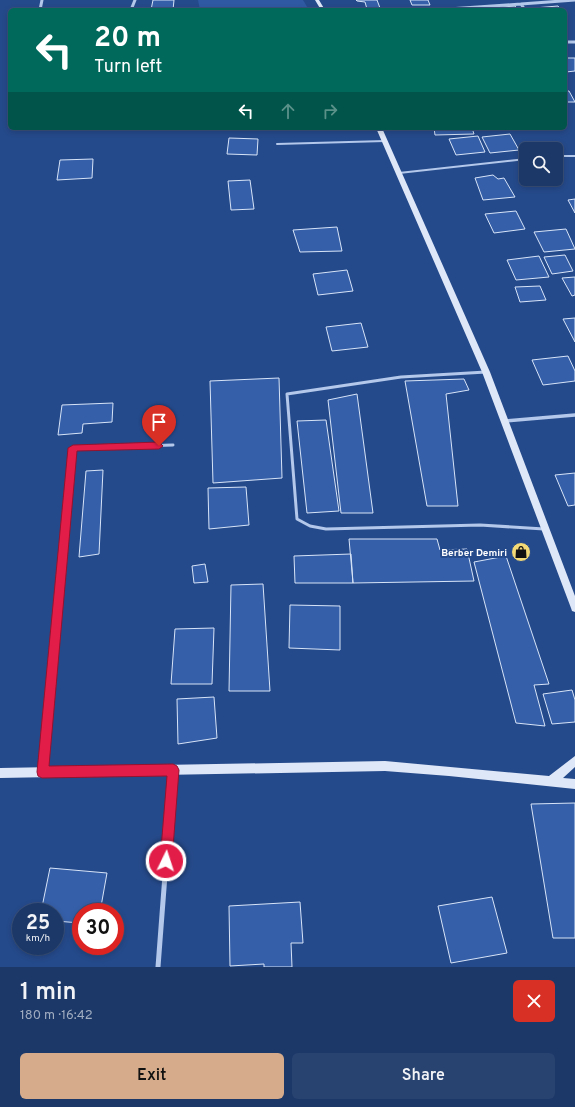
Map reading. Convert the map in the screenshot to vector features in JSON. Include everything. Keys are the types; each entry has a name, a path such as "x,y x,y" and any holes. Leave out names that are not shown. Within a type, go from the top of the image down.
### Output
{"street":[{"path":"463,8 575,0"},
{"path":"521,4 524,8"},
{"path":"380,130 486,372 575,608"},
{"path":"505,421 575,415"},
{"path":"551,781 575,761"},
{"path":"0,773 385,766 575,784"},
{"path":"158,967 173,770"}],"lane":[{"path":"519,0 521,4"},
{"path":"277,144 385,141"},
{"path":"563,156 575,156"},
{"path":"399,173 519,160"},
{"path":"486,372 401,377 287,394 297,520 310,526 326,529 480,525 546,529"},
{"path":"42,772 73,448 173,445"}],"shaded area":[{"path":"198,0 303,0 308,8 200,8"}],"building":[{"path":"153,0 174,0 173,8 151,8"},
{"path":"356,0 377,0 380,8 367,8 365,2"},
{"path":"410,0 428,0 430,5 412,5"},
{"path":"515,6 516,8 491,8"},
{"path":"558,6 560,8 534,8"},
{"path":"567,58 575,58 575,71 567,72"},
{"path":"567,91 569,91 575,102 567,102"},
{"path":"434,130 473,130 474,134 435,135"},
{"path":"510,134 519,150 490,153 482,137"},
{"path":"478,136 485,152 456,155 449,139"},
{"path":"229,138 258,139 257,155 227,154"},
{"path":"93,159 92,178 57,180 60,160"},
{"path":"493,175 498,179 504,178 515,197 483,200 475,178"},
{"path":"250,180 254,209 231,210 228,181"},
{"path":"575,199 575,213 568,200"},
{"path":"516,211 525,229 494,233 485,214"},
{"path":"337,227 342,251 300,252 293,230"},
{"path":"566,229 575,249 544,252 534,232"},
{"path":"565,255 573,271 552,274 544,257"},
{"path":"539,256 549,277 516,280 507,260"},
{"path":"347,270 353,291 318,295 313,274"},
{"path":"575,277 575,295 572,296 562,278"},
{"path":"540,286 546,300 520,302 515,287"},
{"path":"575,318 575,342 563,319"},
{"path":"361,323 368,347 332,351 326,327"},
{"path":"568,356 575,371 575,381 543,385 532,360"},
{"path":"279,378 282,478 213,483 210,381"},
{"path":"464,379 469,390 446,394 458,506 427,506 405,381"},
{"path":"357,394 373,513 341,513 328,400"},
{"path":"113,403 112,422 83,424 82,433 58,435 62,405"},
{"path":"326,420 339,511 307,513 297,421"},
{"path":"103,470 99,554 79,557 86,471"},
{"path":"575,473 575,505 568,506 555,475"},
{"path":"246,487 249,525 209,529 208,488"},
{"path":"349,539 437,539 440,550 467,549 474,581 353,583"},
{"path":"351,554 353,583 295,583 294,556"},
{"path":"506,556 549,684 534,685 545,726 516,723 474,562"},
{"path":"205,564 208,582 194,583 192,566"},
{"path":"263,584 270,691 229,691 231,585"},
{"path":"290,605 340,606 340,650 289,648"},
{"path":"214,628 212,684 171,684 175,629"},
{"path":"572,690 575,700 575,722 552,724 543,694"},
{"path":"214,697 217,738 178,744 177,699"},
{"path":"575,803 575,938 553,938 531,804"},
{"path":"50,868 107,873 102,903 72,903 72,922 64,922 64,903 43,903"},
{"path":"492,897 507,953 451,963 438,906"},
{"path":"300,902 303,943 291,943 292,967 264,967 264,964 230,966 229,906"}],"place":[{"name":"Berber Demiri","path":"521,552"}],"route":[{"path":"159,446 73,448 42,772 173,770 166,861"}]}
